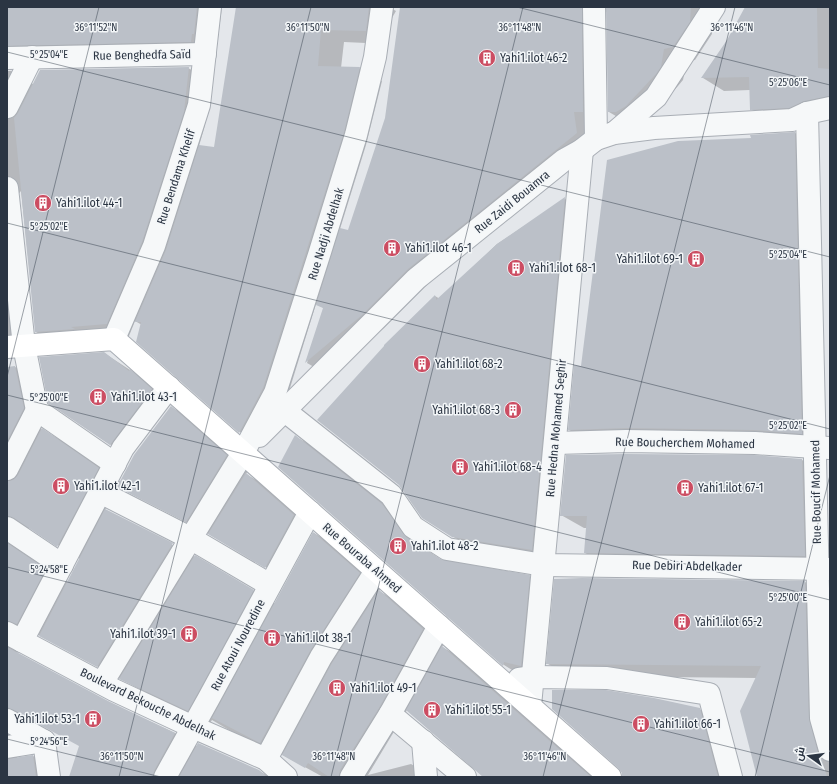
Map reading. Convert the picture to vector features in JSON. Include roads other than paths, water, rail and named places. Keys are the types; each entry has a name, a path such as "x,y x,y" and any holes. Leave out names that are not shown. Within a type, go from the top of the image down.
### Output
{"street":[{"name":"Rue Bendama Khelif","path":"114,339 154,246 197,112 210,7"},
{"name":"Rue Nadji Abdelhak","path":"243,453 275,393 319,255 356,135 375,57 382,7"},
{"name":"Rue Hedna Mohamed Seghir","path":"530,706 555,443 597,141 594,7"},
{"path":"597,141 656,97 714,7"},
{"name":"Rue Benghedfa Saïd","path":"7,58 204,54"},
{"path":"7,107 32,57"},
{"name":"Rue Zaidi Bouamra","path":"243,453 416,279 564,160 597,141 654,128 792,120 807,113 830,108"},
{"name":"Rue Boucif Mohamed","path":"807,113 822,448 824,568 821,718 830,750"},
{"path":"7,188 16,347 37,410 115,464"},
{"name":"Rue Bouraba Ahmed","path":"114,339 610,777"},
{"path":"16,347 114,339"},
{"path":"14,637 62,565 123,448 169,388"},
{"path":"7,470 37,410"},
{"name":"Rue Debiri Abdelkader","path":"285,411 392,495 413,527 448,549 543,566 824,568"},
{"name":"Rue Boucherchem Mohamed","path":"555,443 634,441 755,443 822,448"},
{"path":"102,683 243,453"},
{"path":"100,492 190,538 270,585"},
{"name":"Rue Atoui Nouredine","path":"165,777 310,512"},
{"path":"7,528 62,565"},
{"path":"266,759 322,657 376,570"},
{"path":"351,777 390,714 439,626"},
{"name":"Boulevard Bekouche Abdelhak","path":"14,637 102,683 193,727 266,759 286,777"},
{"path":"502,682 533,677 607,678 708,694 731,777"},
{"path":"390,714 465,777"},
{"path":"7,720 44,742"},
{"path":"423,741 426,777"},
{"path":"7,747 44,742"},
{"path":"44,742 49,777"}],"place":[{"name":"Yahi1.ilot 46-2","path":"487,58"},
{"name":"Yahi1.ilot 44-1","path":"43,203"},
{"name":"Yahi1.ilot 46-1","path":"392,248"},
{"name":"Yahi1.ilot 69-1","path":"696,259"},
{"name":"Yahi1.ilot 68-1","path":"516,268"},
{"name":"Yahi1.ilot 68-2","path":"422,364"},
{"name":"Yahi1.ilot 43-1","path":"98,397"},
{"name":"Yahi1.ilot 68-3","path":"513,410"},
{"name":"Yahi1.ilot 68-4","path":"460,467"},
{"name":"Yahi1.ilot 42-1","path":"61,486"},
{"name":"Yahi1.ilot 67-1","path":"685,488"},
{"name":"Yahi1.ilot 48-2","path":"398,546"},
{"name":"Yahi1.ilot 65-2","path":"682,622"},
{"name":"Yahi1.ilot 39-1","path":"189,634"},
{"name":"Yahi1.ilot 38-1","path":"272,638"},
{"name":"Yahi1.ilot 49-1","path":"337,688"},
{"name":"Yahi1.ilot 55-1","path":"432,710"},
{"name":"Yahi1.ilot 53-1","path":"93,719"},
{"name":"Yahi1.ilot 66-1","path":"641,724"}]}
